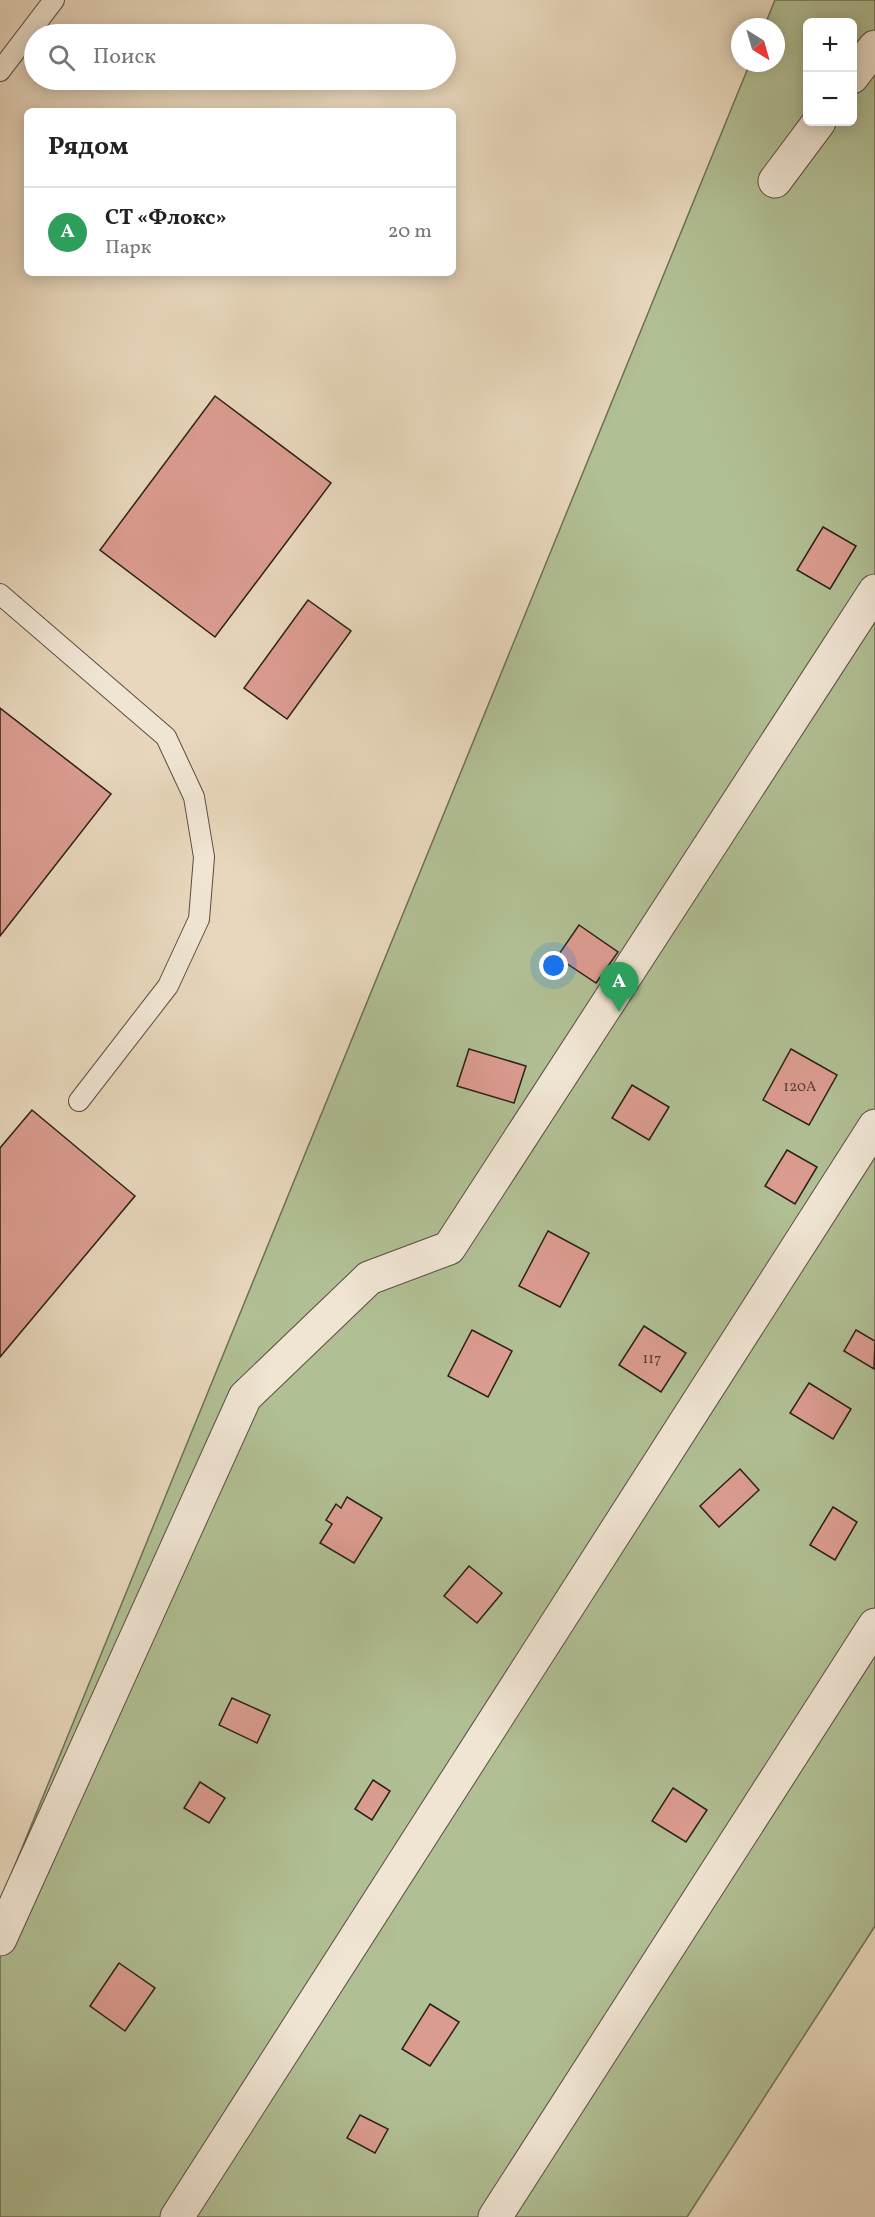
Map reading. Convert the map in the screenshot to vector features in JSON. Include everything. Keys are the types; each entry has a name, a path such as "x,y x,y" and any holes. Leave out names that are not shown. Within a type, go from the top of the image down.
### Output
{"street":[{"path":"856,72 875,46"},
{"path":"775,181 816,126"},
{"path":"0,1939 245,1397 369,1278 449,1248 875,591"},
{"path":"177,2217 875,1126"},
{"path":"495,2217 875,1625"}],"lane":[{"path":"36,24 54,0"},
{"path":"0,71 24,39"},
{"path":"0,594 166,737 194,797 204,857 199,919 168,986 79,1101"}],"green space":[{"path":"775,0 875,0 875,1926 687,2217 0,2217 0,1902 746,72 785,72 785,18 768,18"}],"building":[{"path":"215,396 331,483 215,637 100,550"},
{"path":"823,527 856,546 830,589 797,570"},
{"path":"308,600 351,631 287,719 244,688"},
{"path":"0,708 111,794 0,936"},
{"path":"579,925 618,952 596,983 557,957"},
{"path":"469,1049 526,1066 514,1103 457,1086"},
{"path":"791,1049 837,1075 809,1125 763,1100"},
{"path":"632,1085 669,1107 649,1140 612,1118"},
{"path":"32,1110 135,1196 0,1357 0,1148"},
{"path":"787,1150 817,1167 795,1204 765,1186"},
{"path":"548,1231 589,1253 560,1307 519,1286"},
{"path":"644,1326 686,1353 661,1392 619,1365"},
{"path":"472,1330 512,1351 488,1397 448,1376"},
{"path":"856,1330 875,1341 874,1369 844,1351"},
{"path":"809,1383 851,1409 833,1439 790,1413"},
{"path":"740,1469 759,1490 719,1527 700,1506"},
{"path":"347,1497 382,1518 354,1563 320,1543 332,1524 326,1520 336,1504 341,1508"},
{"path":"833,1507 857,1522 835,1560 810,1545"},
{"path":"469,1566 502,1593 477,1623 444,1596"},
{"path":"232,1698 270,1715 257,1743 219,1725"},
{"path":"373,1780 390,1791 372,1820 355,1809"},
{"path":"200,1782 225,1798 209,1823 184,1808"},
{"path":"673,1788 707,1810 686,1842 652,1821"},
{"path":"119,1963 155,1988 125,2031 90,2006"},
{"path":"430,2004 459,2022 430,2066 402,2049"},
{"path":"360,2115 388,2129 375,2153 347,2138"}],"place":[{"name":"СТ «Флокс»","path":"619,1012"}]}
